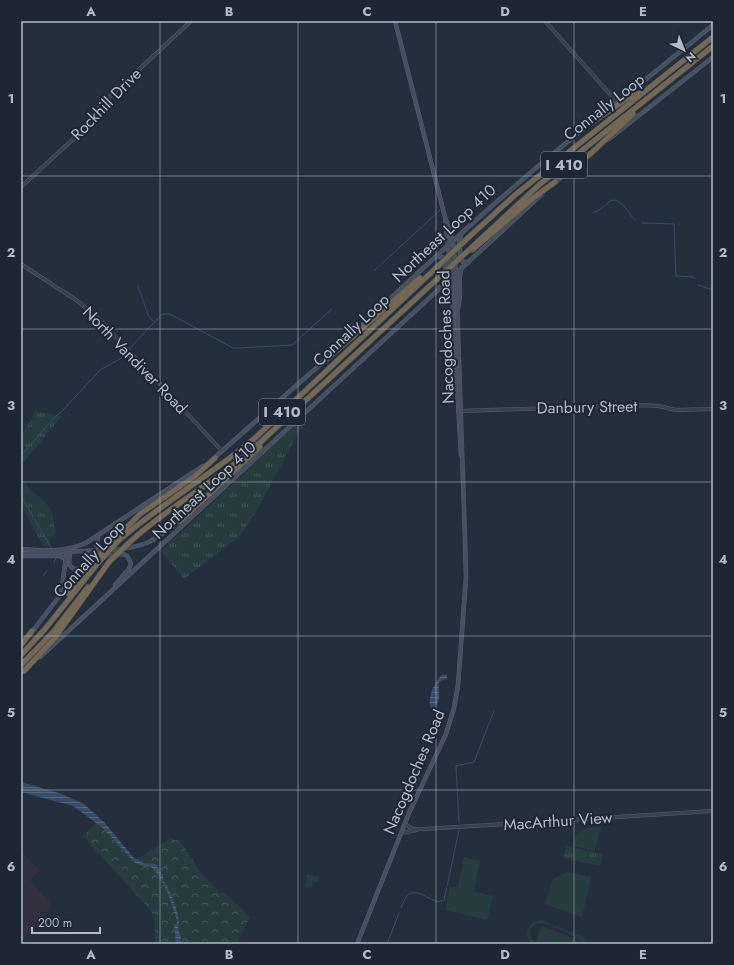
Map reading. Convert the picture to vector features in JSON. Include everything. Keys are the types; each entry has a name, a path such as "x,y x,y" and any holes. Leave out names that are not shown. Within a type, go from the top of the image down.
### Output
{"highway":[{"name":"Connally Loop","path":"21,655 56,616 98,563 118,541 140,522 232,457 255,438 515,195 713,36"},
{"name":"Connally Loop","path":"21,665 53,632 109,562 131,541 164,514 236,464 291,415 540,184 713,46"},
{"path":"588,156 661,88"},
{"path":"590,124 629,97 645,91"},
{"path":"471,249 533,198 555,182"},
{"path":"321,364 405,290 435,269"},
{"path":"180,521 236,471 291,415"},
{"path":"56,616 76,584 91,564 140,514 195,476 215,458"},
{"path":"23,673 58,633 109,562"},
{"path":"21,644 32,631"}],"main road":[{"name":"Nacogdoches Road","path":"395,21 445,218 449,244 459,439 462,458"},
{"name":"Northeast Loop 410","path":"68,551 100,535 215,458 321,364 449,244 530,171 713,25"},
{"name":"Northeast Loop 410","path":"23,673 451,276 555,182 713,58"},
{"name":"Nacogdoches Road","path":"357,944 401,833 446,734 454,708 458,685 466,578 456,272 453,241 450,228 445,218"},
{"path":"450,228 455,232 462,232 459,242 461,260 464,262 469,261"},
{"path":"437,256 444,258 446,275 441,286 448,287 452,292"},
{"path":"457,311 461,295 460,272 462,266"},
{"path":"21,549 48,551 106,550 135,548 145,545 156,540 227,485"},
{"path":"100,535 96,545 106,550"},
{"path":"68,551 69,565 74,569 79,569"},
{"path":"21,554 68,551"},
{"path":"60,595 65,559 68,551"},
{"path":"21,554 31,557 60,556 65,559"},
{"path":"32,631 79,569 92,557 123,554 127,556 131,563 129,569 106,597"}],"street":[{"name":"Rockhill Drive","path":"21,187 82,130 102,104 191,21"},
{"path":"544,21 617,102"},
{"name":"North Vandiver Road","path":"21,264 86,308 222,452"},
{"name":"Danbury Street","path":"461,411 640,405 659,406 676,410 713,410"},
{"name":"MacArthur View","path":"405,824 419,830 713,811"},
{"path":"401,833 419,830"}],"shaded area":[{"path":"21,851 40,871 30,880 52,906 21,940"}],"green space":[{"path":"34,411 62,416 21,465 21,434 32,419"},
{"path":"306,418 255,514 239,537 184,579 161,551 296,424"},
{"path":"21,481 46,503 52,512 56,533 50,538 50,546 43,546 21,505"},
{"path":"96,823 103,828 134,861 171,838 174,840 180,840 200,872 220,893 225,893 250,917 237,944 155,944 155,923 152,912 83,836"},
{"path":"591,827 601,828 595,851 573,846 576,836 584,829"},
{"path":"566,846 603,854 600,866 563,858"},
{"path":"464,857 480,861 474,891 468,890 493,896 487,920 445,910 450,886 458,888"},
{"path":"567,872 591,877 582,917 545,904 553,879"},
{"path":"308,874 319,877 317,882 313,881 311,888 305,886"},
{"path":"541,920 584,937 585,944 582,944 580,941 563,931 541,923 535,925 530,930 531,938 537,944 531,944 527,936 528,929 530,925"},
{"path":"542,926 577,940 575,944 543,944 536,941"}],"water":[{"path":"442,675 447,675 447,678 439,682 439,700 435,706 431,708 430,695 437,681"},
{"path":"21,782 62,794 84,804 104,822 134,858 143,863 156,864 163,876 163,881 171,894 176,908 179,922 178,930 181,937 180,944 176,944 174,925 177,921 170,899 161,879 151,867 146,867 135,863 103,828 73,806 21,792"}],"waterway":[{"path":"593,213 613,200 624,206 635,220"},
{"path":"375,270 440,210"},
{"path":"642,223 674,224 676,276 693,277 695,279"},
{"path":"698,285 713,290"},
{"path":"138,286 148,315 153,321"},
{"path":"21,456 53,419 100,370 120,359 162,314 170,314 233,348 238,348 292,345 332,309"},
{"path":"21,496 52,549"},
{"path":"54,563 56,558"},
{"path":"43,576 47,571"},
{"path":"459,823 456,766 474,762 494,711"},
{"path":"401,908 404,900 411,893 420,894 438,902 444,900 459,830"},
{"path":"387,944 399,913"}]}
